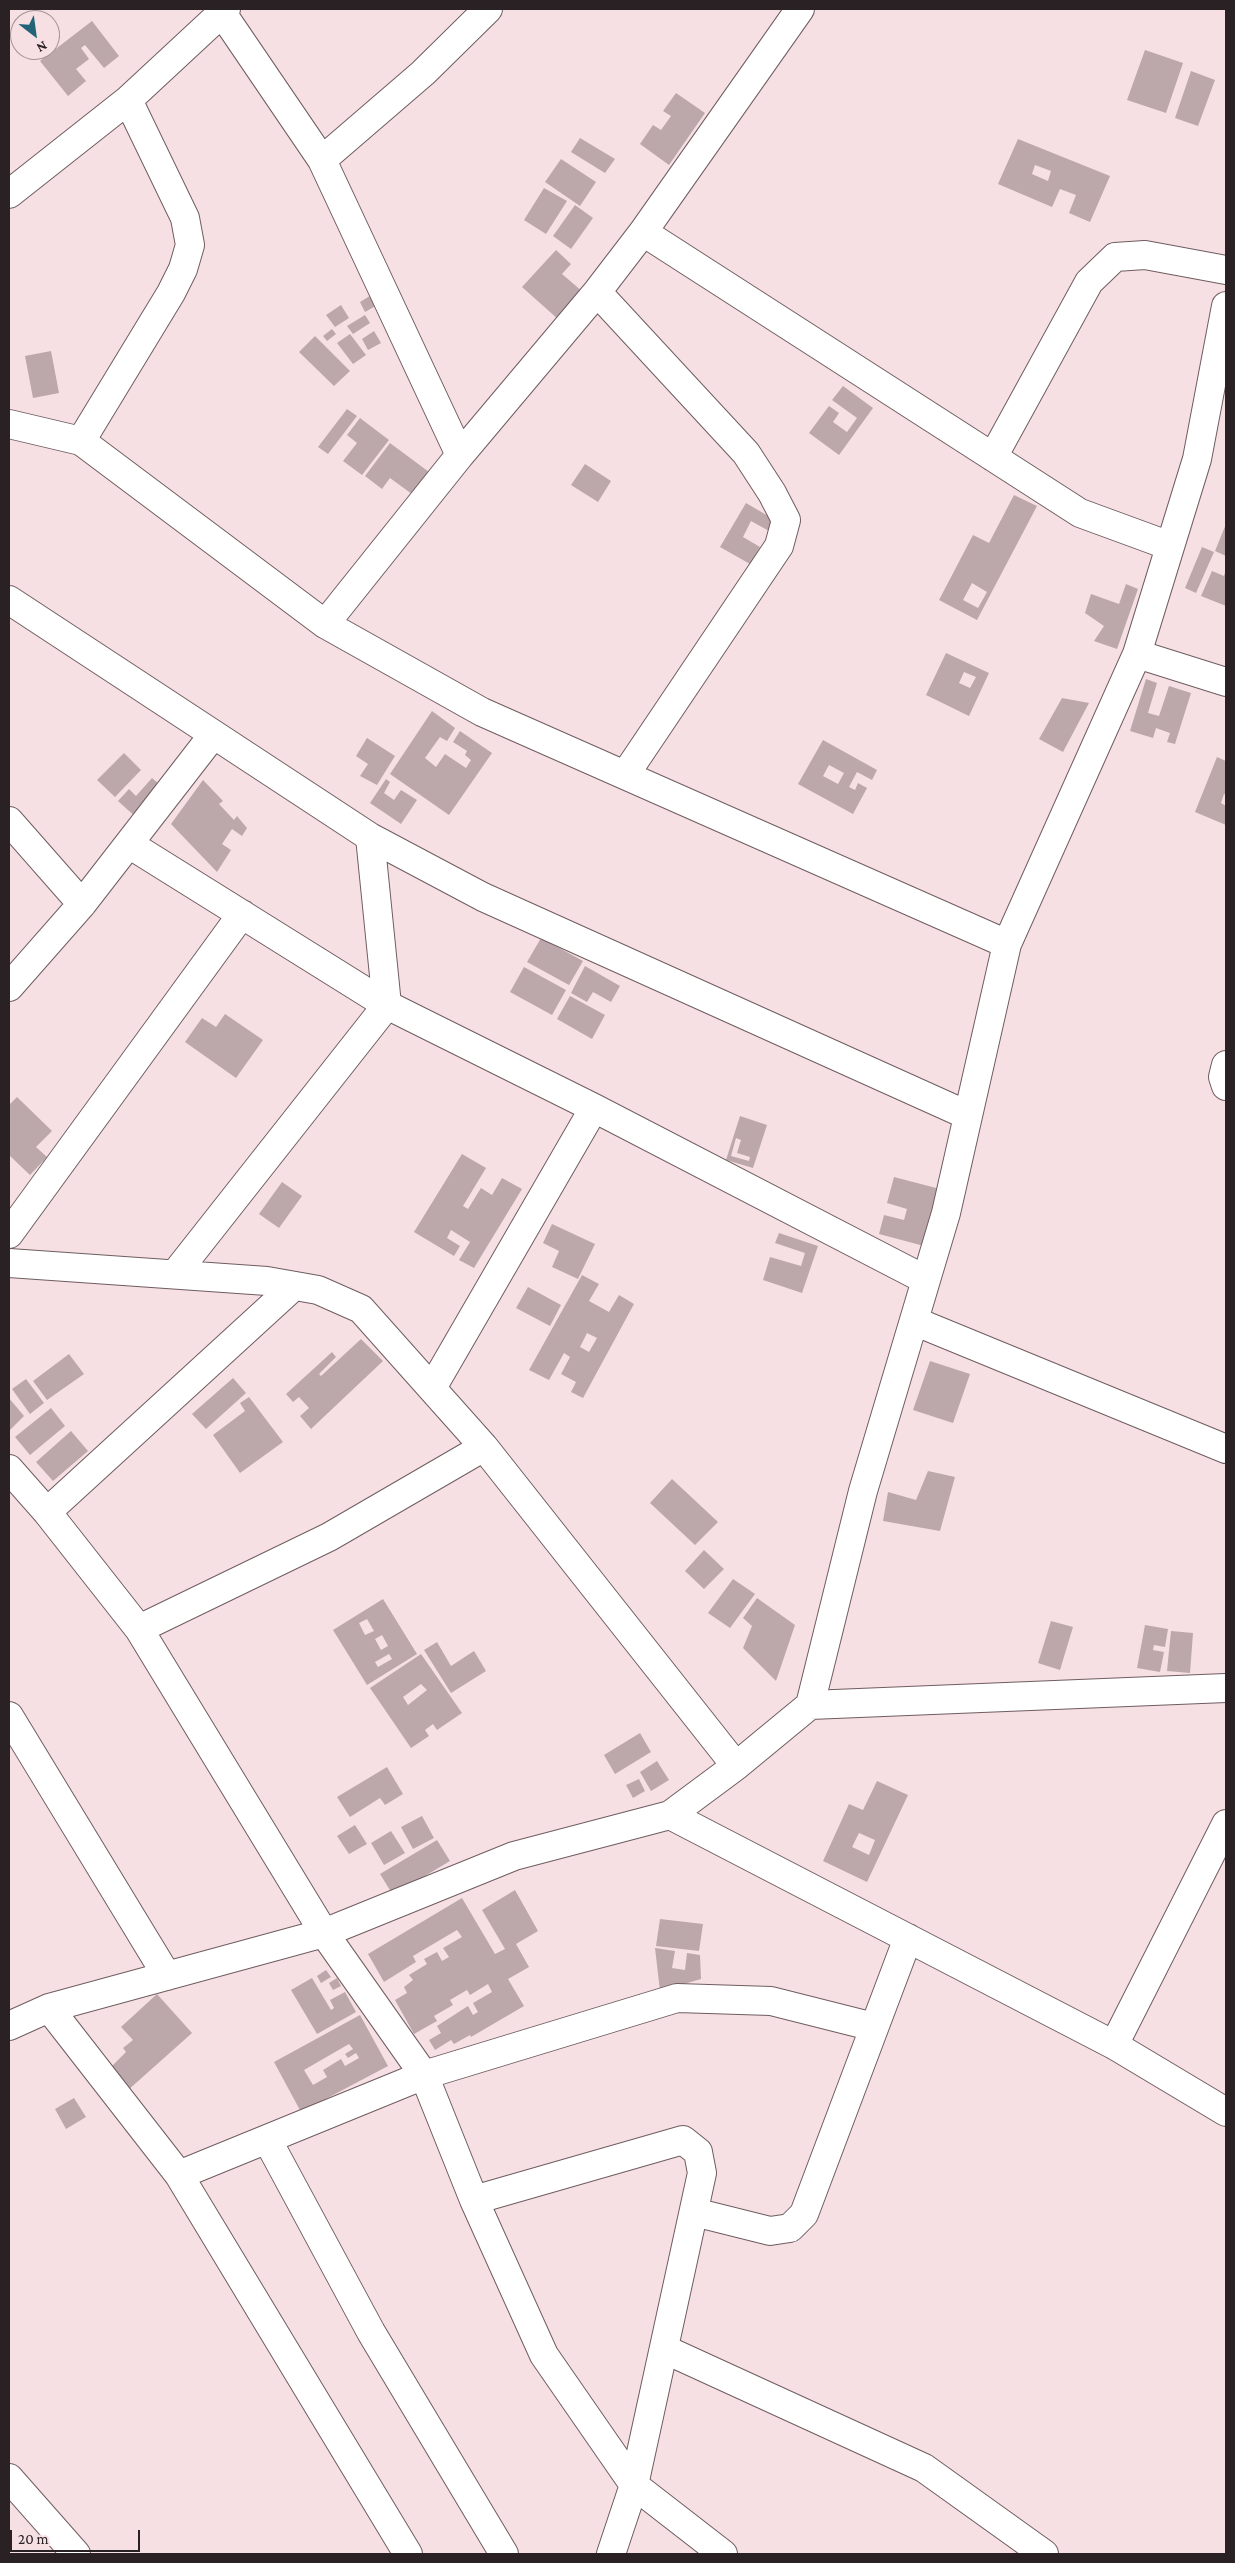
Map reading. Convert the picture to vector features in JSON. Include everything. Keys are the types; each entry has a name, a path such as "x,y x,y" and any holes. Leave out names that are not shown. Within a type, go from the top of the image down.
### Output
{"street":[{"path":"322,160 423,73 488,9"},
{"path":"325,624 460,455 597,292 643,232 800,9"},
{"path":"13,183 128,100 224,11 322,160 460,455"},
{"path":"81,441 171,293 183,269 190,244 185,218 128,100"},
{"path":"643,232 1080,514 1170,546"},
{"path":"993,457 1089,282 1115,257 1145,255 1226,270"},
{"path":"597,292 746,453 772,492 786,520 779,546 625,775"},
{"path":"9,2026 49,2008 324,1933 514,1856 670,1815 736,1766 810,1705 863,1491 946,1213 1007,944 1137,654 1197,459 1220,375 1226,306"},
{"path":"9,424 81,441 325,624 482,712 1007,944"},
{"path":"9,600 370,837 483,897 967,1116"},
{"path":"1137,654 1226,682"},
{"path":"9,987 82,904 213,735"},
{"path":"9,821 82,904"},
{"path":"175,1274 387,1005 370,837"},
{"path":"129,844 387,1005 594,1108 926,1280"},
{"path":"9,1234 242,914"},
{"path":"1226,1065 1223,1077 1226,1086"},
{"path":"432,1388 594,1108"},
{"path":"9,1263 267,1281 318,1290 361,1309 484,1447 736,1766"},
{"path":"47,1512 294,1286"},
{"path":"914,1321 1226,1449"},
{"path":"139,1628 329,1537 484,1447"},
{"path":"9,1469 47,1512 139,1628 324,1933 424,2075 474,2200 544,2355 634,2485 723,2554"},
{"path":"810,1705 1226,1688"},
{"path":"9,1716 167,1976"},
{"path":"670,1815 1114,2045 1226,2112"},
{"path":"1114,2045 1226,1824"},
{"path":"694,2212 770,2231 790,2228 804,2214 908,1938"},
{"path":"179,2175 424,2075 677,1998 771,2001 874,2027"},
{"path":"49,2008 179,2175 408,2554"},
{"path":"267,2139 371,2332 504,2554"},
{"path":"474,2200 683,2140 698,2152 702,2173 694,2212 634,2485 611,2554"},
{"path":"664,2349 924,2468 1044,2554"},
{"path":"9,2478 76,2554"}],"building":[{"path":"92,21 119,56 104,68 85,45 81,48 89,59 76,69 86,81 68,96 40,61 60,60 60,46"},
{"path":"1145,50 1183,63 1166,113 1127,100"},
{"path":"1191,71 1215,80 1198,126 1175,118"},
{"path":"676,93 705,113 669,165 640,144 653,125 661,130 671,116 663,111"},
{"path":"580,138 615,159 605,173 571,152"},
{"path":"1018,139 1110,176 1090,222 1069,213 1076,195 1060,189 1052,207 998,184","holes":["1035,165 1051,171 1048,181 1032,174"]},
{"path":"561,159 596,182 580,206 545,182"},
{"path":"544,188 567,201 546,234 524,220"},
{"path":"575,205 593,218 571,249 553,236"},
{"path":"556,250 571,264 562,274 583,292 559,320 522,287"},
{"path":"373,294 379,304 365,312 360,302"},
{"path":"341,305 349,318 335,327 326,315"},
{"path":"365,315 370,323 353,334 347,326"},
{"path":"332,329 336,334 327,341 323,336"},
{"path":"374,331 381,343 368,350 362,339"},
{"path":"350,334 366,355 353,364 337,343"},
{"path":"315,336 350,371 334,386 299,352"},
{"path":"51,351 59,393 33,398 25,356"},
{"path":"843,386 873,408 839,455 809,433 829,406 839,413 833,422 847,432 857,418 832,400"},
{"path":"347,409 357,416 328,454 318,447"},
{"path":"360,418 389,440 362,475 343,461 357,443 347,435"},
{"path":"390,443 433,475 416,497 390,478 382,489 365,476"},
{"path":"585,464 611,481 598,502 571,485"},
{"path":"1014,495 1037,506 977,620 939,600 973,535 989,543","holes":["972,583 987,592 978,608 963,600"]},
{"path":"746,503 775,520 769,531 751,521 743,537 760,547 750,564 720,547"},
{"path":"1226,524 1226,556 1215,551"},
{"path":"1202,547 1214,552 1196,593 1185,588"},
{"path":"1226,569 1226,606 1201,596 1212,571 1224,576"},
{"path":"1126,584 1138,589 1117,649 1094,641 1104,626 1085,613 1091,594 1119,604"},
{"path":"946,653 989,673 969,716 926,695","holes":["964,672 976,677 970,688 959,683"]},
{"path":"1146,679 1157,683 1148,713 1159,716 1169,686 1191,693 1175,744 1167,742 1170,733 1156,728 1153,738 1130,731"},
{"path":"1062,698 1089,703 1063,752 1039,739"},
{"path":"432,711 455,728 447,741 440,737 425,758 436,767 445,754 466,768 471,760 465,755 467,751 453,742 460,731 492,753 449,815 390,774"},
{"path":"367,738 395,756 377,785 360,776 368,764 356,756"},
{"path":"823,740 877,770 872,780 857,772 849,787 855,790 858,783 867,788 853,814 798,784","holes":["829,765 844,773 838,784 823,776"]},
{"path":"124,753 141,770 115,797 97,780"},
{"path":"1217,757 1226,761 1226,795 1224,794 1221,803 1226,806 1226,825 1195,812"},
{"path":"152,778 166,790 139,820 118,801 129,789 136,796"},
{"path":"386,779 390,782 384,793 394,800 401,790 417,800 401,824 370,803"},
{"path":"203,780 223,801 219,804 234,820 237,816 247,828 242,836 232,829 222,844 231,850 217,872 171,824"},
{"path":"541,938 583,961 569,985 527,962"},
{"path":"585,966 620,986 611,1002 593,992 587,1002 571,993"},
{"path":"524,967 566,990 552,1015 510,992"},
{"path":"570,996 605,1015 592,1039 557,1019"},
{"path":"225,1014 263,1040 236,1078 185,1042 202,1018 216,1027"},
{"path":"17,1097 52,1131 36,1147 47,1157 30,1175 9,1155 9,1105"},
{"path":"740,1116 767,1125 753,1168 726,1160","holes":["736,1138 741,1140 737,1153 750,1157 749,1161 731,1156"]},
{"path":"462,1154 486,1168 463,1206 468,1209 481,1188 492,1195 502,1178 522,1189 474,1268 459,1260 470,1242 451,1230 447,1238 460,1246 454,1256 414,1232"},
{"path":"894,1177 940,1189 924,1246 879,1234 884,1215 904,1220 907,1209 887,1203"},
{"path":"282,1182 302,1196 279,1228 259,1214"},
{"path":"552,1224 595,1244 578,1279 552,1267 559,1251 543,1243"},
{"path":"779,1233 818,1246 802,1293 763,1280 770,1257 801,1266 805,1253 775,1243"},
{"path":"582,1275 599,1284 589,1301 609,1312 619,1295 634,1304 583,1398 571,1392 576,1382 561,1374 570,1357 564,1353 549,1380 529,1370","holes":["587,1333 597,1338 589,1352 580,1347"]},
{"path":"528,1287 561,1305 550,1326 516,1308"},
{"path":"361,1339 383,1361 311,1429 300,1416 309,1408 299,1397 293,1402 286,1394 332,1352 336,1357 319,1374 321,1376"},
{"path":"69,1354 84,1374 47,1400 33,1381"},
{"path":"930,1361 970,1374 953,1423 913,1410"},
{"path":"233,1378 246,1393 206,1429 192,1414"},
{"path":"26,1379 44,1403 30,1414 12,1389"},
{"path":"249,1397 283,1442 240,1473 213,1435 245,1411 240,1403"},
{"path":"9,1398 24,1416 9,1431"},
{"path":"51,1408 65,1426 30,1455 15,1437"},
{"path":"71,1431 88,1451 53,1481 36,1462"},
{"path":"928,1471 955,1477 940,1531 883,1521 888,1492 916,1500"},
{"path":"672,1479 718,1522 695,1545 650,1503"},
{"path":"704,1550 724,1569 704,1589 685,1571"},
{"path":"733,1579 755,1594 730,1628 708,1613"},
{"path":"757,1598 795,1625 776,1681 743,1648 752,1626 743,1618"},
{"path":"383,1599 417,1654 367,1685 333,1630","holes":["367,1619 374,1631 365,1635 359,1623","382,1635 388,1646 381,1650 375,1639","389,1654 392,1659 378,1667 375,1662"]},
{"path":"1051,1621 1073,1627 1060,1670 1038,1663"},
{"path":"1145,1625 1168,1629 1165,1647 1154,1645 1153,1650 1164,1652 1160,1672 1137,1668"},
{"path":"1171,1631 1193,1633 1190,1673 1167,1671"},
{"path":"437,1642 451,1666 474,1651 486,1671 451,1693 424,1650"},
{"path":"421,1654 462,1713 437,1730 433,1724 425,1730 429,1736 411,1748 370,1688","holes":["421,1684 427,1690 408,1705 403,1697"]},
{"path":"640,1733 651,1752 615,1774 604,1755"},
{"path":"657,1761 669,1780 651,1791 640,1772"},
{"path":"387,1767 403,1794 385,1805 380,1798 350,1817 337,1797"},
{"path":"639,1779 645,1791 633,1798 626,1785"},
{"path":"877,1781 908,1795 867,1882 823,1861 849,1804 863,1810","holes":["859,1833 875,1840 869,1855 852,1847"]},
{"path":"422,1816 434,1838 413,1849 401,1827"},
{"path":"355,1825 367,1844 349,1854 337,1836"},
{"path":"391,1831 405,1853 384,1865 371,1843"},
{"path":"437,1840 450,1861 393,1895 380,1874"},
{"path":"515,1890 538,1931 516,1944 529,1967 508,1979 524,2006 471,2037 470,2035 454,2044 451,2040 435,2050 429,2040 441,2033 437,2026 468,2006 473,2015 478,2012 473,2003 492,1992 488,1984 470,1995 467,1990 450,2000 453,2005 434,2016 437,2021 414,2034 395,2000 407,1993 404,1987 413,1980 409,1975 427,1964 424,1959 437,1952 442,1961 449,1957 443,1948 462,1937 457,1930 413,1956 416,1962 384,1982 368,1954 462,1898 495,1954 505,1949 482,1910"},
{"path":"660,1919 703,1924 699,1951 656,1946"},
{"path":"655,1948 675,1951 672,1968 685,1970 687,1953 700,1955 701,1979 660,1991"},
{"path":"326,1970 331,1977 321,1983 317,1976"},
{"path":"312,1978 331,2010 334,2008 330,2000 345,1992 356,2012 317,2034 291,1990"},
{"path":"337,1978 341,1986 333,1990 329,1983"},
{"path":"157,1994 192,2033 127,2091 108,2070 126,2052 123,2048 133,2040 121,2027"},
{"path":"360,2015 388,2066 301,2112 274,2062","holes":["349,2044 353,2049 345,2054 348,2058 356,2053 359,2058 345,2066 341,2059 323,2070 327,2077 313,2085 304,2070"]},
{"path":"74,2098 86,2117 66,2129 55,2109"}]}
